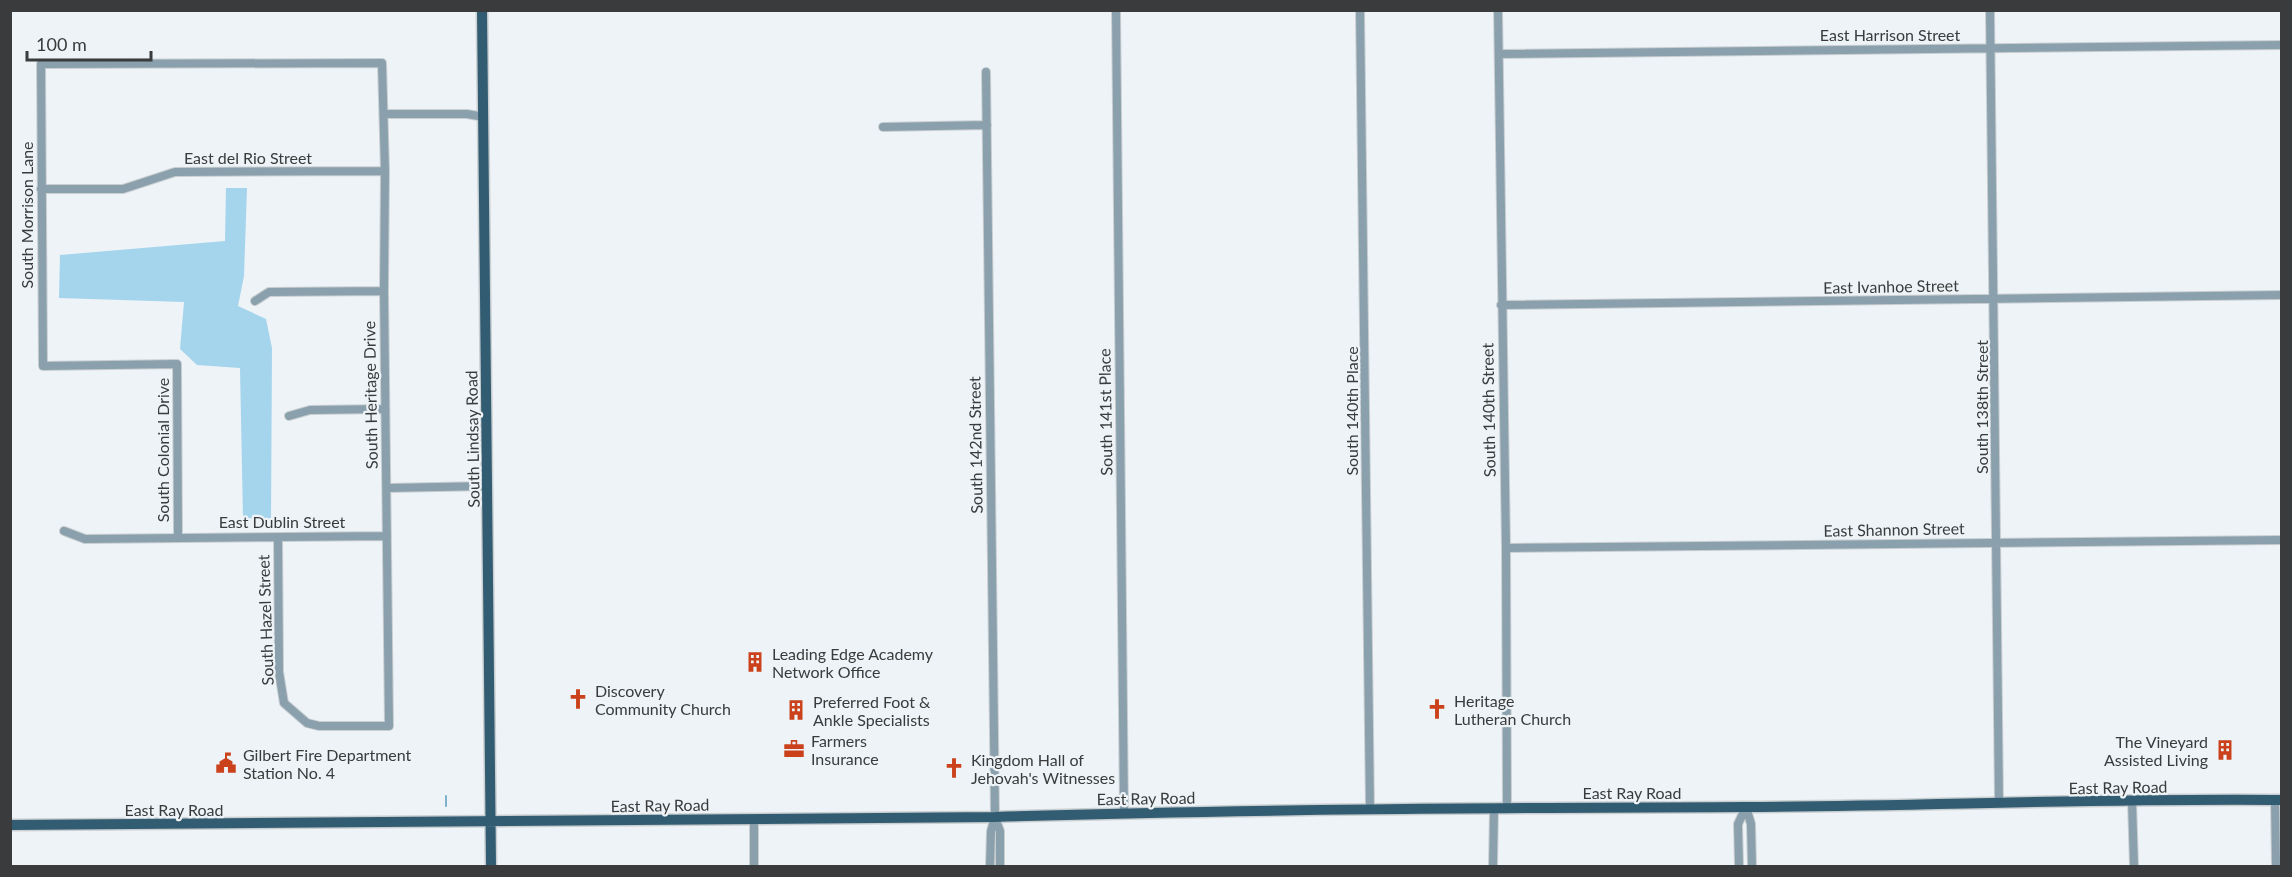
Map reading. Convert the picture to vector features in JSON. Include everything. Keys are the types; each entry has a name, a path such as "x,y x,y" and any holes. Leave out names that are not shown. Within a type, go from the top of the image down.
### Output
{"main road":[{"name":"South Lindsay Road","path":"482,10 491,867"},
{"name":"East Ray Road","path":"10,825 995,817 1494,808 2278,800"}],"street":[{"name":"South 141st Place","path":"1116,10 1124,813"},
{"name":"South 140th Place","path":"1360,10 1370,810"},
{"name":"South 140th Street","path":"1498,10 1506,548 1507,808"},
{"name":"South 138th Street","path":"1990,10 1999,803"},
{"name":"East Harrison Street","path":"1499,54 2282,45"},
{"name":"South Heritage Drive","path":"41,64 381,63 385,171 384,291 389,726 319,726 307,723 284,703"},
{"name":"South Morrison Lane","path":"41,64 43,366 177,364"},
{"name":"South 142nd Street","path":"987,72 995,817"},
{"path":"384,114 467,114 483,117"},
{"path":"883,127 987,125"},
{"name":"East del Rio Street","path":"41,189 123,189 175,172 385,171"},
{"path":"255,301 269,292 384,291"},
{"name":"East Ivanhoe Street","path":"1502,305 2282,295"},
{"name":"South Colonial Drive","path":"177,364 178,537"},
{"path":"289,416 310,410 385,409"},
{"path":"387,488 488,486"},
{"name":"East Dublin Street","path":"64,531 85,539 387,536"},
{"name":"South Hazel Street","path":"278,537 279,672 284,703"},
{"name":"East Shannon Street","path":"1506,548 2282,540"},
{"path":"2276,867 2278,800"},
{"path":"2132,801 2134,867"},
{"path":"1739,867 1738,824 1746,807"},
{"path":"1746,807 1751,825 1752,867"},
{"path":"1493,867 1494,808"},
{"path":"990,867 991,831 995,817"},
{"path":"995,817 1000,831 1000,867"},
{"path":"754,819 754,867"}],"shaded area":[{"path":"226,188 247,188 244,276 238,306 266,319 272,348 271,519 243,518 240,368 197,365 180,349 184,302 59,298 60,255 225,241"}],"waterway":[{"path":"446,796 446,806"}],"place":[{"name":"Leading Edge Academy Network Office","path":"755,662"},
{"name":"Discovery Community Church","path":"578,699"},
{"name":"Heritage Lutheran Church","path":"1437,709"},
{"name":"Preferred Foot & Ankle Specialists","path":"796,710"},
{"name":"Farmers Insurance","path":"794,749"},
{"name":"The Vineyard Assisted Living","path":"2225,750"},
{"name":"Gilbert Fire Department Station No. 4","path":"226,763"},
{"name":"Kingdom Hall of Jehovah's Witnesses","path":"954,768"}]}
